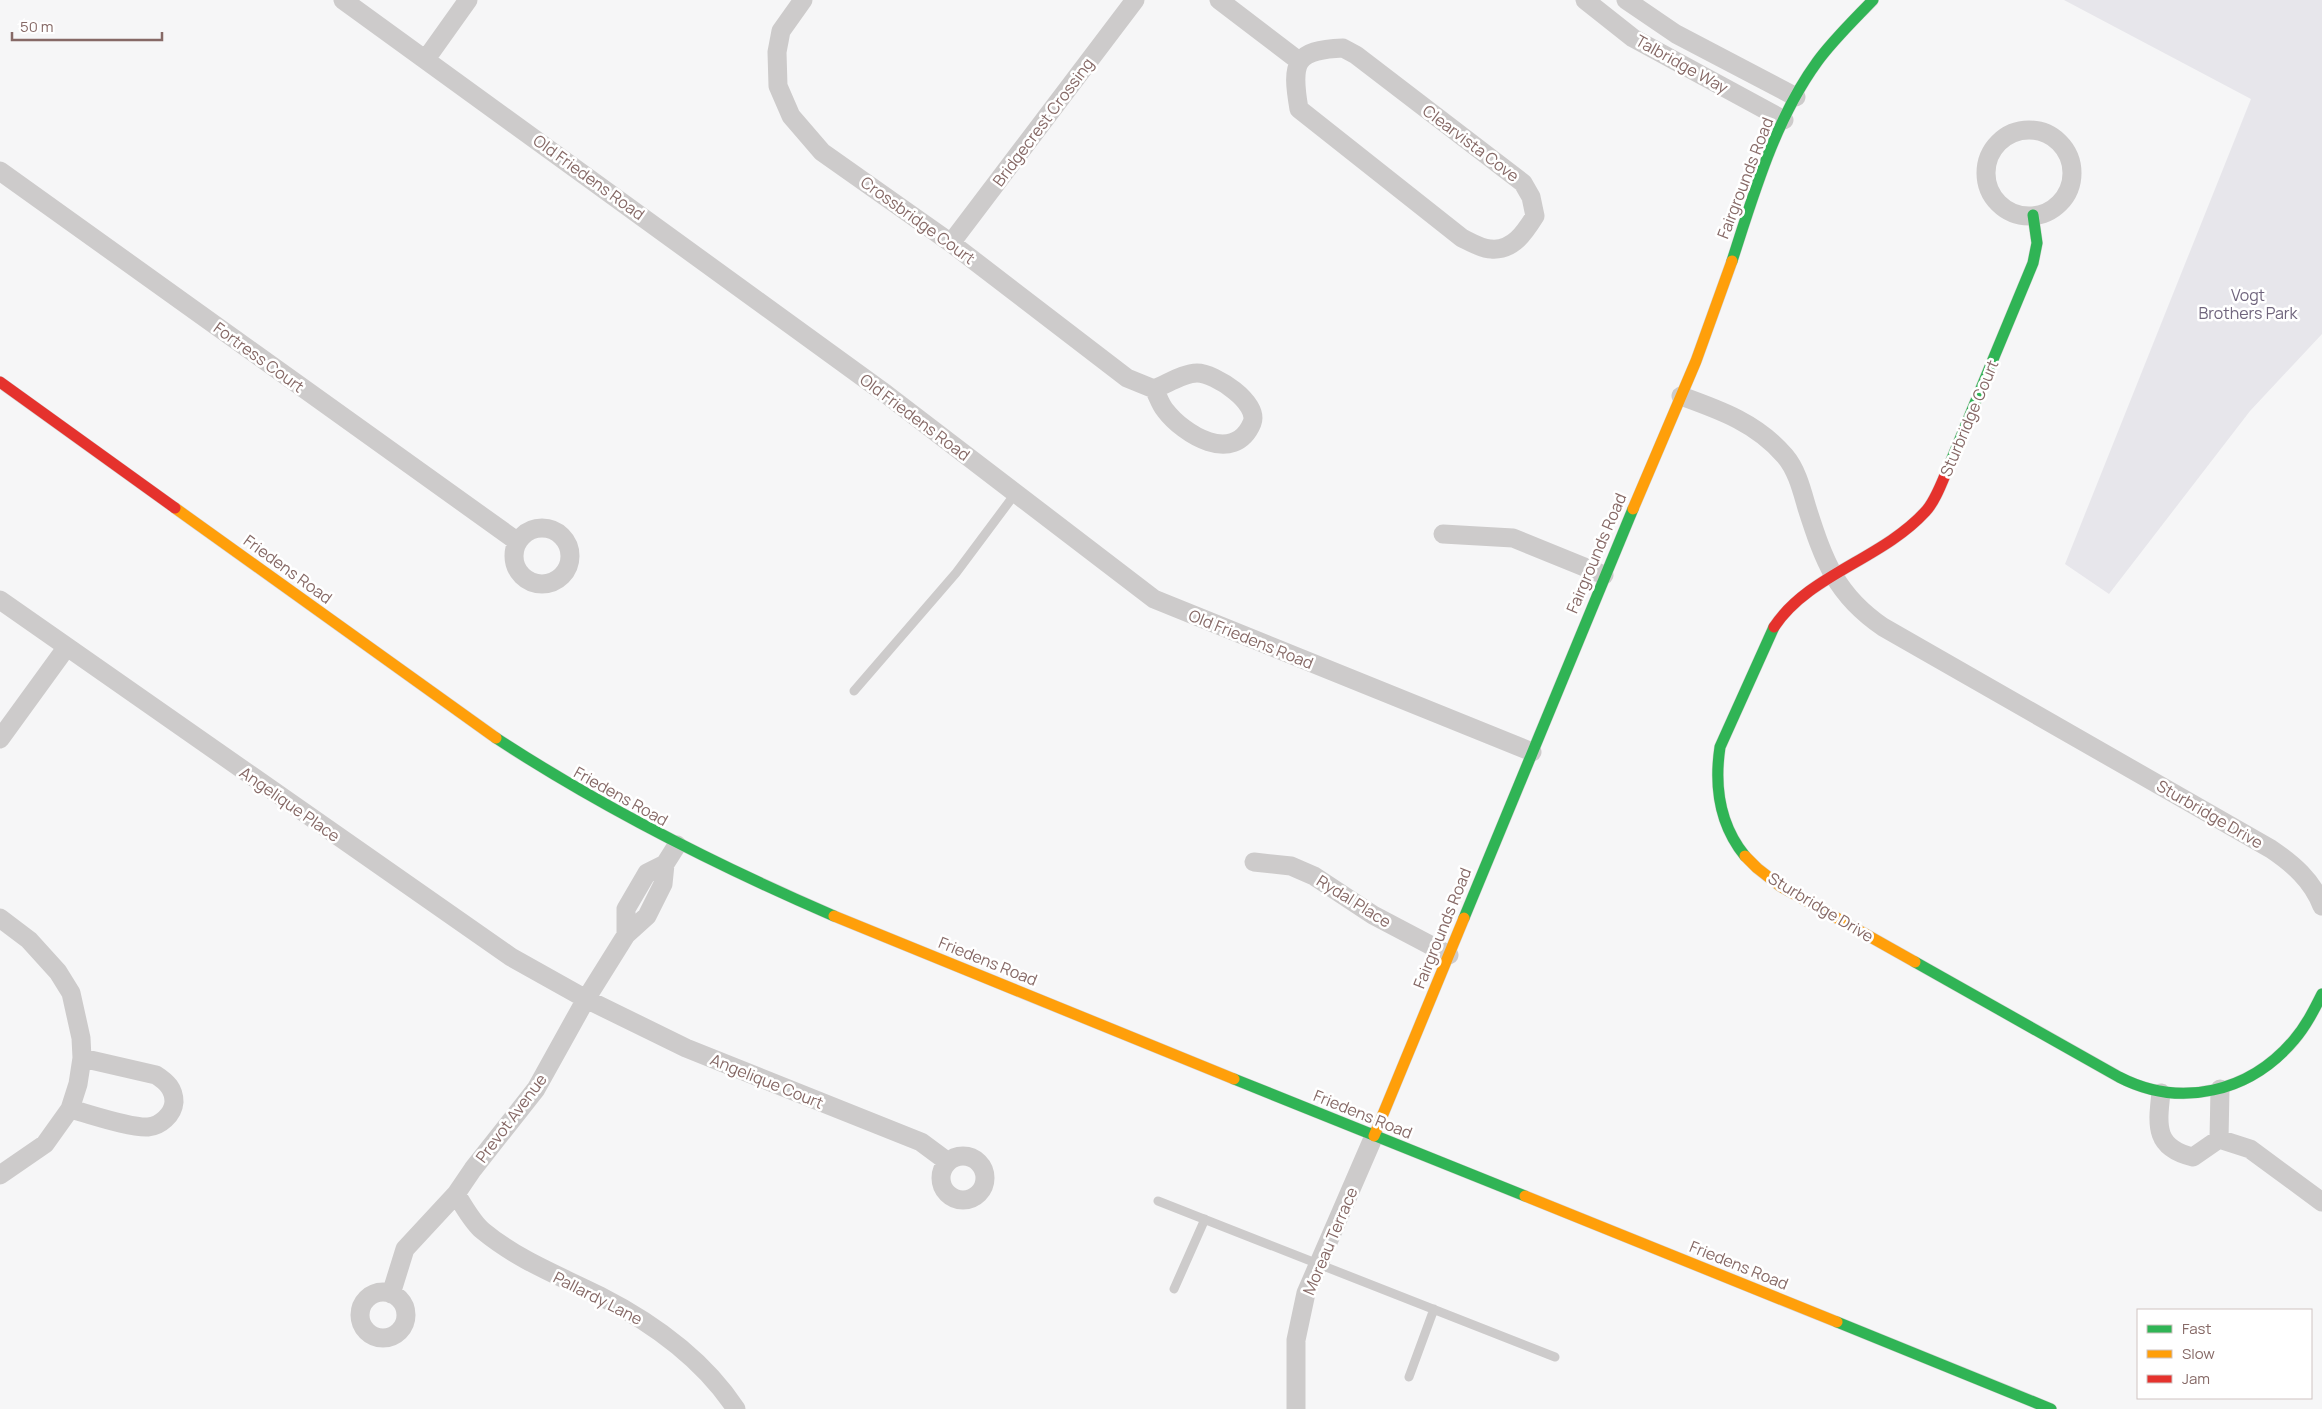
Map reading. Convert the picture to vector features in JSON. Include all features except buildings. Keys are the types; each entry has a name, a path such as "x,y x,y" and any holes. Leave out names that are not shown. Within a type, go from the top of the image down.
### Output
{"street":[{"name":"Old Friedens Road","path":"343,0 886,394 1154,599 1532,752"},
{"path":"426,59 468,0"},
{"name":"Crossbridge Court","path":"802,0 781,31 777,52 778,86 791,116 822,152 951,243 1127,378 1154,390"},
{"name":"Bridgecrest Crossing","path":"951,243 1135,0"},
{"path":"1218,0 1299,61"},
{"name":"Talbridge Way","path":"1585,0 1633,38 1784,120"},
{"path":"1609,20 1626,0"},
{"name":"Talbridge Way","path":"1626,0 1676,34 1796,97"},
{"name":"Fairgrounds Road","path":"1374,1136 1604,575 1706,336 1750,206 1784,120 1814,67 1873,0"},
{"name":"Clearvista Cove","path":"1343,48 1356,55 1523,183 1531,197 1535,216 1521,238 1507,247 1491,250 1462,238 1307,115 1299,108 1294,81 1299,61 1313,50 1343,48"},
{"path":"2028,130 2041,131 2053,136 2069,156 2072,168 2072,180 2068,192 2060,203 2050,210 2033,215 2014,213 2004,208 1996,199 1986,178 1988,161 1996,145 2005,137 2016,132 2028,130"},
{"name":"Fortress Court","path":"0,171 518,542"},
{"name":"Sturbridge Court","path":"1834,577 1896,539 1927,511 1937,493 2034,263 2037,243 2033,215"},
{"path":"1197,373 1216,378 1238,393 1252,411 1252,422 1243,434 1232,443 1216,445 1196,436 1178,424 1163,409 1154,390 1197,373"},
{"name":"Friedens Road","path":"0,382 542,770 677,845 759,885 834,917 2051,1409"},
{"name":"Sturbridge Drive","path":"1681,396 1750,424 1768,438 1787,458 1798,479 1822,555 1834,577 1863,613 1884,627 2271,849 2292,863 2306,878 2322,906"},
{"path":"1443,534 1513,538 1604,575"},
{"name":"Sturbridge Drive","path":"1834,577 1810,591 1784,613 1769,634 1725,733 1717,764 1718,802 1729,834 1750,862 1780,886 2106,1070 2121,1078 2161,1093 2206,1094 2240,1083 2279,1056 2304,1024 2322,994"},
{"name":"Angelique Place","path":"0,600 66,648 511,957 586,999"},
{"path":"0,739 66,648"},
{"name":"Prevot Avenue","path":"391,1294 405,1249 456,1194 473,1169 536,1089 586,999 626,935 626,909 647,873 666,864 677,845"},
{"name":"Rydal Place","path":"1254,862 1291,866 1314,876 1373,915 1449,955"},
{"path":"0,918 29,940 58,972 71,993 81,1038 82,1058 78,1084 70,1108 45,1144 0,1175"},
{"name":"Angelique Court","path":"586,999 686,1048 921,1142 948,1162"},
{"path":"70,1108 128,1124 149,1127 164,1121 174,1107 174,1094 166,1081 156,1075 82,1058"},
{"path":"2219,1139 2220,1090"},
{"path":"2161,1093 2159,1124 2165,1144 2176,1153 2193,1157 2219,1139"},
{"name":"Moreau Terrace","path":"1296,1409 1296,1340 1306,1293 1374,1136"},
{"path":"2219,1139 2245,1148 2322,1202"},
{"name":"Pallardy Lane","path":"456,1194 482,1230 531,1264 601,1296 667,1335 720,1384 736,1409"}],"lane":[{"path":"854,691 956,573 1015,494"},
{"path":"1158,1201 1555,1357"},
{"path":"1174,1289 1204,1219"},
{"path":"1408,1377 1434,1309"}],"green space":[{"name":"Vogt Brothers Park","path":"2064,0 2322,0 2322,334 2250,411 2109,594 2065,564 2251,99"}],"traffic: fast":[{"path":"1732,261 1767,158 1789,108 1802,84 1823,54 1873,0"},
{"path":"1948,468 2033,263 2037,243 2033,215"},
{"path":"1464,918 1633,509"},
{"path":"1745,856 1729,831 1720,805 1718,762 1720,747 1774,627"},
{"path":"496,738 536,764 619,812 746,877 834,916"},
{"path":"1915,962 2119,1077 2143,1087 2166,1092 2190,1093 2213,1090 2236,1083 2257,1072 2276,1058 2294,1040 2306,1024 2322,994"},
{"path":"1234,1079 1525,1196"},
{"path":"1837,1322 2051,1409"}],"traffic: slow":[{"path":"1633,509 1696,361 1732,261"},
{"path":"175,508 496,738"},
{"path":"1745,856 1780,886 1915,962"},
{"path":"834,916 1234,1079"},
{"path":"1374,1136 1464,918"},
{"path":"1525,1196 1837,1322"}],"traffic: jam":[{"path":"0,382 175,508"},
{"path":"1774,627 1788,609 1806,594 1908,528 1932,503 1948,468"}]}
